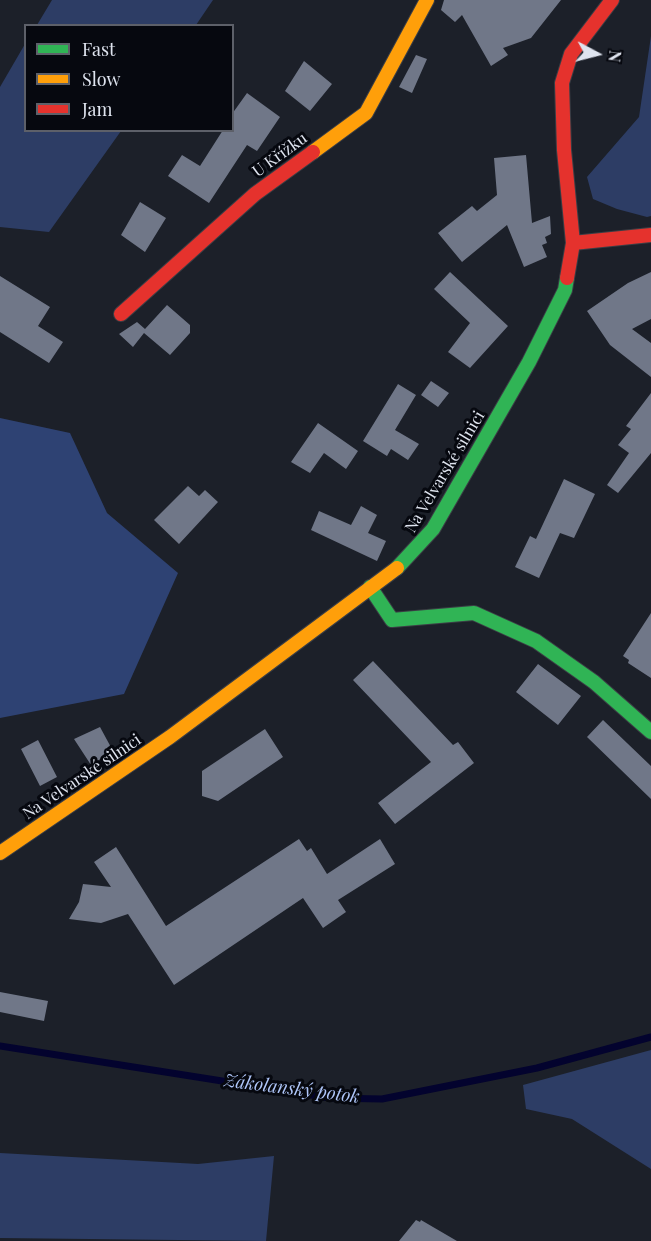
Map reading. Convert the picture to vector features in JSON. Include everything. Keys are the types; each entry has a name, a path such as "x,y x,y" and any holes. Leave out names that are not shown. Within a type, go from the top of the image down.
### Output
{"main road":[{"name":"U Křížku","path":"121,314 255,194 366,113 415,18 427,0"},
{"name":"Na Velvarské silnici","path":"0,853 170,737 401,566 433,529 529,362 557,307 569,277 573,243 564,150 562,83 571,54 612,0"},
{"path":"573,243 651,235"},
{"path":"370,587 392,620 474,613 536,641 594,682 651,732"}],"shaded area":[{"path":"52,0 213,0 197,24 38,24"},
{"path":"651,36 651,216 647,217 617,209 593,199 587,177 639,117"},
{"path":"24,46 24,132 120,132 49,232 0,227 0,87"},
{"path":"0,418 70,433 107,513 178,573 124,694 0,718"},
{"path":"651,1050 651,1169 572,1119 526,1109 523,1085"},
{"path":"0,1153 198,1164 274,1156 266,1241 0,1238"}],"building":[{"path":"444,0 561,0 531,38 503,48 508,55 491,66 462,15 455,22 441,10"},
{"path":"416,55 427,59 412,93 399,87"},
{"path":"304,61 332,84 310,111 285,91"},
{"path":"247,93 280,117 257,151 247,145 209,203 168,176 182,155 200,166 222,132 234,132 234,111"},
{"path":"526,155 532,223 550,216 551,234 545,237 547,243 542,245 547,257 524,267 507,225 462,262 438,233 472,206 477,211 497,195 494,158"},
{"path":"140,202 166,218 145,252 121,235"},
{"path":"450,272 508,326 470,368 448,352 470,323 434,289"},
{"path":"651,272 651,319 632,329 651,343 651,377 610,345 587,311 628,283"},
{"path":"0,276 50,307 38,326 63,342 49,363 0,332"},
{"path":"167,305 190,325 190,333 170,355 144,333 133,347 119,334 137,322 145,329"},
{"path":"431,381 449,393 438,407 421,395"},
{"path":"398,384 416,395 395,430 419,444 408,460 391,449 387,456 363,441"},
{"path":"651,393 651,453 618,493 607,485 629,453 618,445 631,429 626,426"},
{"path":"318,423 358,451 346,469 324,453 310,473 291,462"},
{"path":"564,479 595,494 574,538 560,533 539,578 515,567 530,536 536,539"},
{"path":"188,486 199,496 205,490 218,502 179,544 154,520"},
{"path":"361,506 377,515 368,533 386,541 377,561 311,530 319,511 351,525"},
{"path":"651,613 651,678 628,663 629,660 623,656"},
{"path":"373,661 453,745 458,742 474,763 395,824 378,803 431,762 353,680"},
{"path":"538,664 581,696 558,725 516,692"},
{"path":"603,720 651,766 651,799 587,737"},
{"path":"100,727 113,751 91,765 74,739"},
{"path":"265,729 283,757 218,801 202,796 202,771"},
{"path":"38,740 57,777 40,786 21,749"},
{"path":"299,839 307,851 311,848 327,874 380,839 395,864 338,900 346,912 323,928 303,898 174,985 128,914 101,923 69,919 79,902 83,884 111,887 94,862 116,847 166,926"},
{"path":"0,992 48,1001 44,1021 0,1012"},
{"path":"416,1220 420,1222 421,1220 457,1241 399,1241"}],"waterway":[{"name":"Zákolanský potok","path":"0,1046 330,1098 382,1099 537,1068 651,1037"}],"traffic: fast":[{"path":"397,568 433,529 529,362 565,290 567,278"},
{"path":"370,587 392,620 474,613 536,641 594,682 651,732"}],"traffic: slow":[{"path":"313,152 366,113 427,0"},
{"path":"0,853 170,737 397,568"}],"traffic: jam":[{"path":"567,278 573,243 564,150 562,83 571,54 612,0"},
{"path":"121,314 255,194 313,152"},
{"path":"573,243 651,235"}]}
